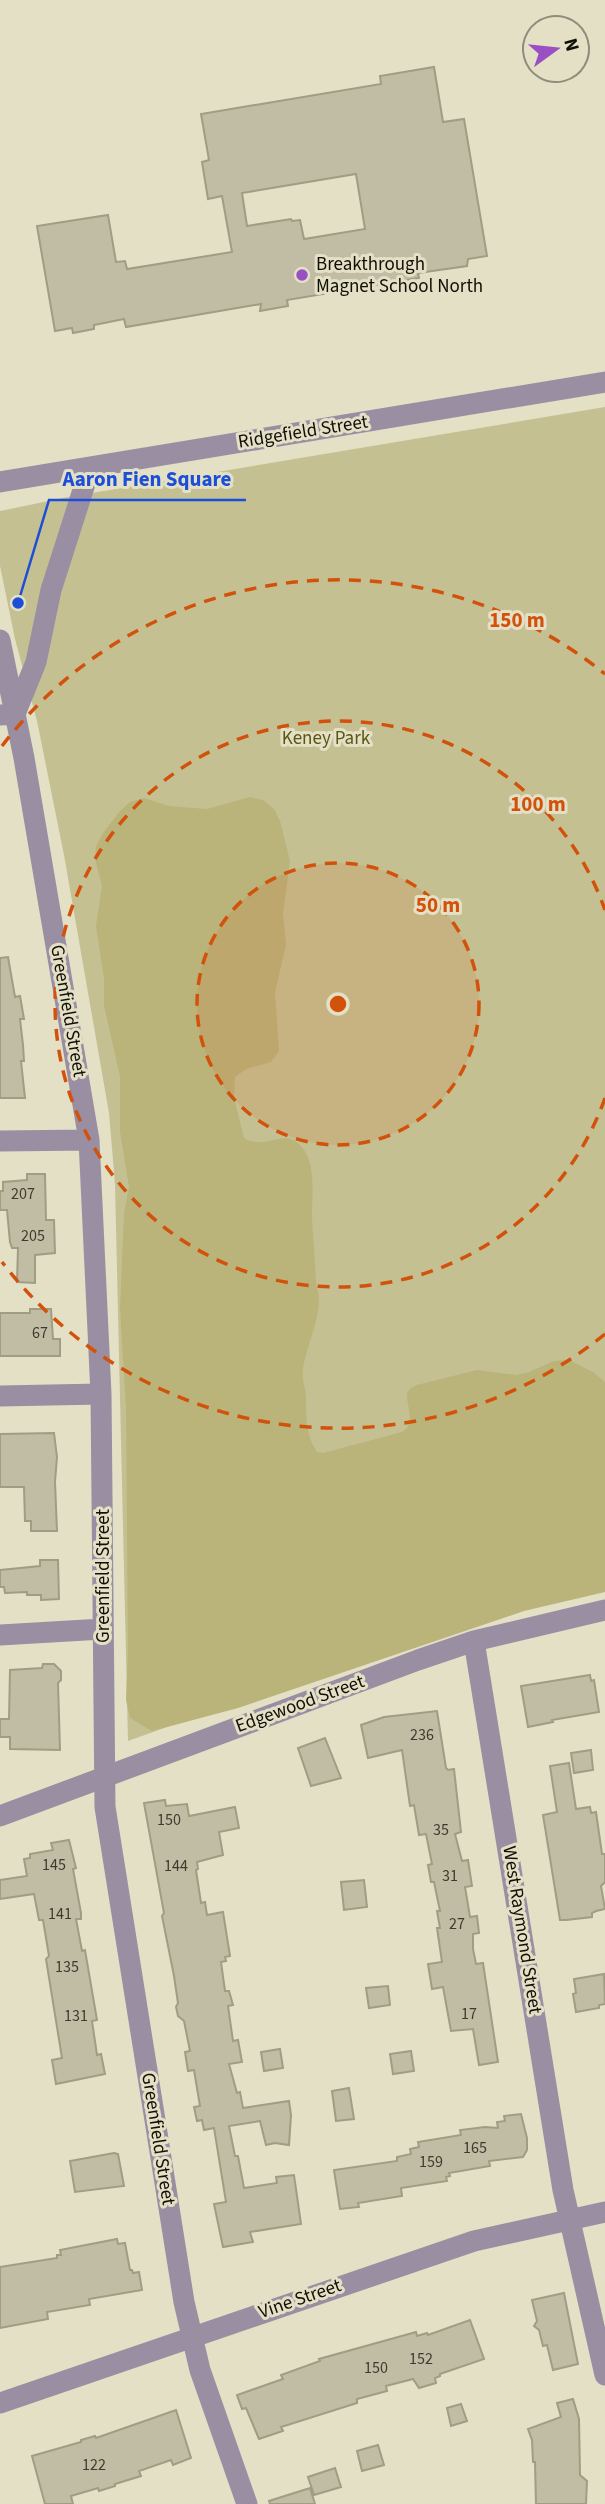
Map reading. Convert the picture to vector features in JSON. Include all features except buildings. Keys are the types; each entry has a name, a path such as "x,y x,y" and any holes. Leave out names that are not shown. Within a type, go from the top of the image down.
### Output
{"street":[{"name":"Ridgefield Street","path":"0,482 605,382"},
{"path":"8,714 36,662 51,590 90,468"},
{"name":"Greenfield Street","path":"0,640 8,714 89,1140 101,1394 105,1807 192,2337 200,2370 247,2504"},
{"path":"0,1141 89,1140"},
{"path":"0,1396 101,1394"},
{"name":"Edgewood Street","path":"0,1816 474,1641 605,1610"},
{"path":"0,1635 103,1629"},
{"name":"West Raymond Street","path":"474,1641 570,2219 605,2375"},
{"name":"Vine Street","path":"0,2403 474,2241 605,2212"}],"green space":[{"name":"Keney Park","path":"605,407 605,1585 467,1619 128,1741 115,1184 109,1113 64,855 37,721 15,639 0,566 0,511 68,497"}],"shaded area":[{"path":"250,797 263,800 274,809 280,821 290,861 283,913 286,945 275,992 279,1051 271,1062 246,1069 235,1077 234,1098 244,1138 258,1142 284,1138 295,1141 307,1156 310,1166 319,1299 303,1373 307,1427 313,1446 317,1452 323,1453 402,1432 410,1419 407,1393 417,1385 477,1370 516,1375 554,1361 569,1360 593,1372 605,1382 605,1592 524,1611 238,1708 152,1731 130,1718 126,1700 126,1407 120,1309 124,1213 129,1187 120,1132 120,1076 104,1006 104,979 96,926 102,886 95,859 96,846 120,811 130,802 144,798 169,806 207,809"}],"place":[{"name":"Breakthrough Magnet School North","path":"302,275"},
{"name":"Aaron Fien Square","path":"18,603"}]}
